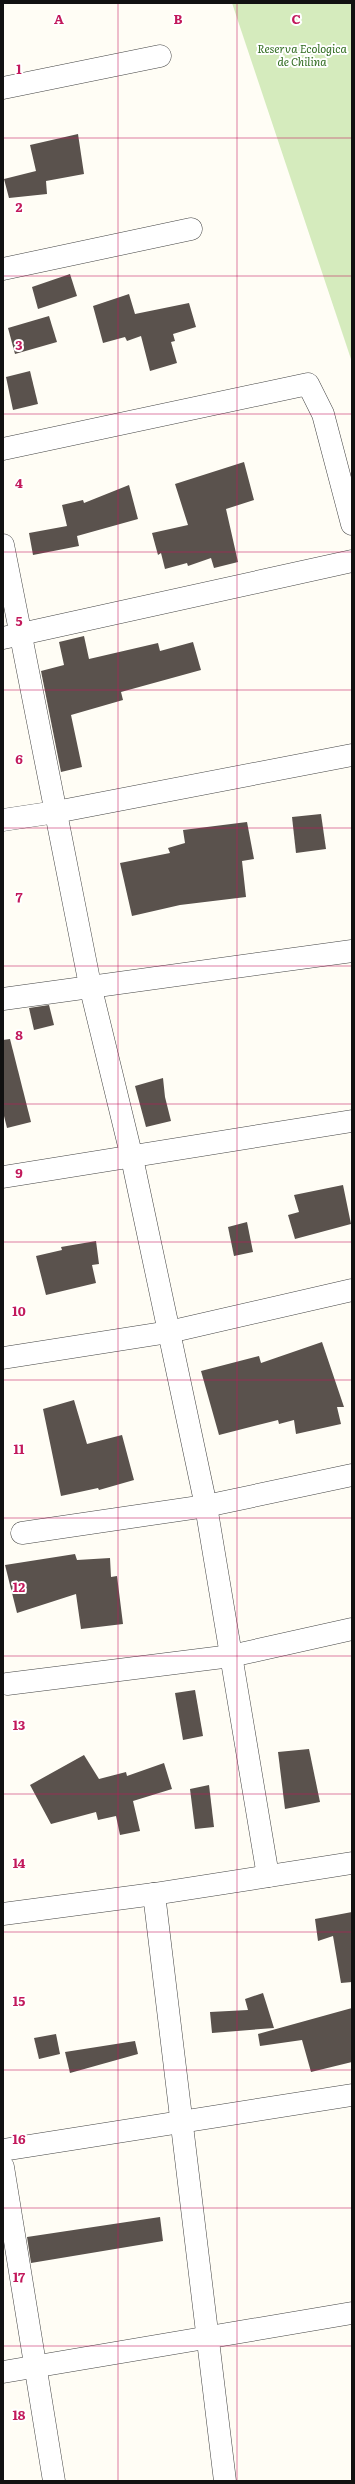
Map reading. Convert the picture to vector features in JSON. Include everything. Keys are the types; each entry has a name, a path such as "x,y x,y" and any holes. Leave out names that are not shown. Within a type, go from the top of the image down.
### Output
{"street":[{"path":"3,88 160,56"},
{"path":"3,268 191,229"},
{"path":"3,449 308,384 323,414 352,524"},
{"path":"3,545 12,636 56,812 90,985 132,1158 206,1506 268,1876"},
{"path":"12,636 352,561"},
{"path":"3,820 56,812 352,755"},
{"path":"3,999 90,985 352,951"},
{"path":"3,1177 132,1158 352,1121"},
{"path":"3,1358 169,1332 352,1290"},
{"path":"22,1533 206,1506 352,1474"},
{"path":"7,1684 231,1656 352,1629"},
{"path":"3,1914 154,1894 352,1863"},
{"path":"154,1894 225,2481"},
{"path":"3,2150 352,2095"},
{"path":"3,2167 54,2481"},
{"path":"3,2372 352,2313"}],"green space":[{"name":"Reserva Ecologica de Chilina","path":"232,3 352,3 352,362"}],"building":[{"path":"78,134 84,174 46,181 47,194 9,198 4,179 36,171 30,145"},
{"path":"70,274 77,296 38,309 32,287"},
{"path":"129,294 135,314 189,303 196,327 173,334 175,341 171,342 177,363 150,371 141,336 127,341 125,337 103,343 93,306"},
{"path":"49,316 57,342 15,354 8,328"},
{"path":"30,371 38,404 13,410 6,377"},
{"path":"244,462 254,500 226,509 238,562 214,568 211,558 188,566 187,563 165,569 161,553 158,555 152,533 188,525 175,484"},
{"path":"129,485 138,519 77,536 79,546 33,555 29,533 67,526 62,505 83,500 84,503"},
{"path":"84,636 89,659 158,643 160,651 193,642 201,670 121,692 123,700 71,715 82,767 61,772 41,671 64,665 59,642"},
{"path":"321,814 326,849 296,853 292,817"},
{"path":"247,822 254,859 242,861 246,897 180,905 132,916 120,863 170,853 168,848 185,843 183,830"},
{"path":"49,1005 54,1025 34,1030 29,1008"},
{"path":"10,1039 31,1122 7,1128 3,1112 3,1040"},
{"path":"163,1078 165,1097 171,1121 146,1127 135,1086"},
{"path":"343,1185 351,1224 295,1239 288,1215 299,1212 294,1195"},
{"path":"247,1222 253,1252 234,1256 228,1227"},
{"path":"96,1241 99,1264 92,1265 96,1283 46,1295 36,1256 62,1250 61,1247"},
{"path":"322,1342 344,1407 337,1407 341,1424 296,1434 294,1420 279,1424 278,1420 219,1435 201,1371 259,1356 261,1363"},
{"path":"74,1400 87,1444 122,1435 134,1480 99,1490 98,1488 61,1496 43,1409"},
{"path":"75,1554 77,1560 110,1558 111,1577 117,1576 123,1624 81,1629 76,1594 17,1613 5,1565"},
{"path":"195,1690 203,1736 183,1740 175,1693"},
{"path":"309,1749 320,1802 285,1809 278,1752"},
{"path":"84,1755 99,1779 126,1772 127,1776 164,1763 172,1789 133,1801 140,1831 120,1835 116,1816 98,1820 96,1812 51,1824 30,1785"},
{"path":"209,1785 214,1827 195,1829 190,1789"},
{"path":"352,1912 352,1982 341,1983 333,1936 318,1941 315,1919"},
{"path":"263,1993 274,2028 212,2033 210,2012 248,2010 245,1999"},
{"path":"352,2008 352,2062 311,2072 302,2040 260,2046 258,2034"},
{"path":"56,2034 60,2054 39,2059 34,2038"},
{"path":"135,2041 138,2054 70,2073 65,2052"},
{"path":"160,2217 163,2241 31,2263 27,2237"}]}
